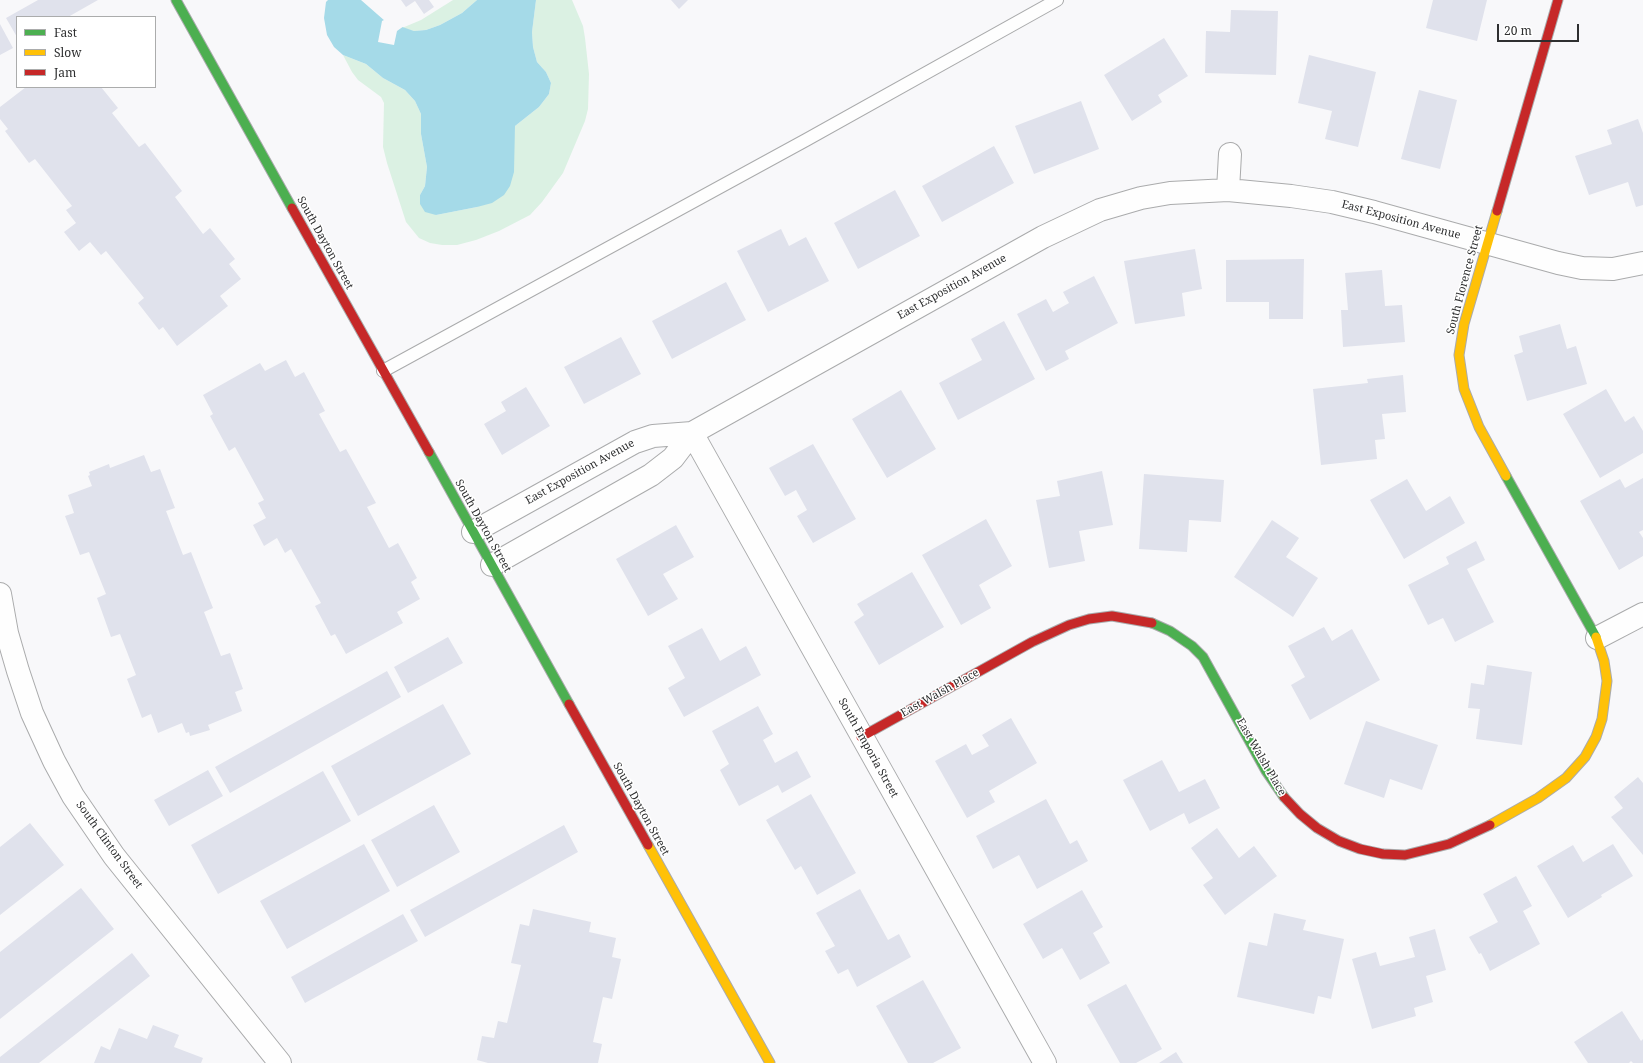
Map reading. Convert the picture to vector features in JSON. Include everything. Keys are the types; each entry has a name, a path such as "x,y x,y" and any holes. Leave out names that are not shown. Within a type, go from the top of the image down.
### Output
{"street":[{"name":"South Dayton Street","path":"176,0 770,1063"},
{"name":"South Florence Street","path":"1558,0 1486,243 1464,324 1460,344 1460,362 1464,389 1472,412 1483,435 1598,638"},
{"path":"1228,190 1230,154"},
{"name":"East Exposition Avenue","path":"492,565 652,475 673,458 692,433 1038,240 1100,210 1141,198 1170,193 1228,190 1291,196 1332,202 1558,263 1582,268 1613,269 1643,264"},
{"name":"East Exposition Avenue","path":"473,532 635,442 653,436 692,433"},
{"name":"South Emporia Street","path":"692,433 1045,1063"},
{"name":"South Clinton Street","path":"0,594 7,633 22,686 46,745 69,790 114,856 280,1063"},
{"path":"1598,638 1643,614"},
{"name":"East Walsh Place","path":"861,737 1032,642 1069,625 1089,619 1112,616 1153,623 1170,631 1192,646 1203,657 1274,784 1285,799 1300,814 1317,828 1339,841 1360,849 1383,854 1405,855 1449,844 1494,823 1558,785 1585,758 1596,738 1602,719 1605,701 1607,681 1604,660 1598,638"}],"lane":[{"path":"383,371 812,137 1057,0"}],"green space":[{"path":"453,0 477,0 462,13 440,25 426,30 414,31 402,28 421,20"},
{"path":"536,0 572,0 583,26 585,38 589,74 588,109 585,121 563,173 542,202 530,215 499,231 476,240 457,245 430,243 419,238 406,222 387,163 383,147 384,103 381,97 358,80 343,55 366,64 383,78 405,90 415,101 421,114 421,134 427,167 425,186 420,195 436,215 477,207 514,137 515,126 539,107 549,94 551,83 546,72 537,62 533,47 532,32"}],"water":[{"path":"328,0 361,0 385,21 414,31 426,30 440,25 462,13 477,0 536,0 532,32 533,47 537,62 546,72 551,83 549,94 539,107 515,126 514,172 510,186 504,195 492,203 477,207 436,215 425,212 420,204 420,195 425,186 427,167 421,134 421,114 415,101 405,90 383,78 366,64 343,55 334,47 327,35 324,18 326,2"}],"pier":[{"path":"386,19 404,26 397,31 394,45 378,42 382,21"}],"building":[{"path":"38,0 98,0 70,16 16,16 16,35 6,18"},
{"path":"401,0 429,0 434,7 424,14 415,1 406,7"},
{"path":"671,0 688,0 679,9"},
{"path":"1433,0 1487,0 1477,41 1426,28"},
{"path":"1231,10 1278,11 1276,75 1205,73 1206,31 1230,32"},
{"path":"0,24 13,48 0,55"},
{"path":"1164,38 1188,76 1158,95 1162,102 1132,121 1104,75"},
{"path":"1309,55 1376,72 1358,147 1325,139 1332,111 1298,103"},
{"path":"25,88 102,88 118,108 112,113 139,147 145,143 182,191 175,197 203,234 210,228 235,259 229,264 241,279 220,296 228,306 177,346 163,327 159,330 138,303 144,298 106,251 101,255 90,242 79,251 64,232 76,223 66,210 72,206 35,159 29,163 5,131 8,129 0,119 0,107"},
{"path":"1419,90 1457,100 1440,169 1401,159"},
{"path":"1081,101 1099,149 1034,174 1015,126"},
{"path":"1638,119 1643,133 1643,205 1636,207 1628,182 1589,195 1575,156 1612,144 1607,130"},
{"path":"994,146 1014,183 942,222 922,186"},
{"path":"895,190 920,236 858,269 834,223"},
{"path":"781,229 789,246 806,237 829,281 768,312 737,251"},
{"path":"1195,249 1202,289 1182,293 1185,316 1135,324 1124,261"},
{"path":"1304,259 1303,319 1269,319 1269,302 1226,302 1226,260"},
{"path":"1382,270 1385,306 1402,305 1405,342 1343,347 1341,310 1348,310 1345,273"},
{"path":"1094,276 1118,323 1065,351 1069,359 1046,371 1017,314 1046,299 1053,312 1069,303 1063,292"},
{"path":"726,282 746,320 672,359 652,321"},
{"path":"1004,321 1035,379 958,420 939,383 982,360 971,339"},
{"path":"1560,324 1567,349 1576,346 1587,384 1527,401 1514,355 1523,352 1519,336"},
{"path":"621,337 641,374 584,404 564,367"},
{"path":"286,360 295,377 304,372 325,411 319,414 340,452 346,449 376,503 367,507 389,548 398,543 417,578 411,582 420,599 397,612 403,623 346,654 335,634 331,636 315,606 321,603 291,549 285,553 277,538 264,546 253,525 266,518 258,503 264,500 235,447 229,451 210,416 213,414 203,395 260,363 265,371"},
{"path":"1403,375 1406,412 1382,414 1385,439 1375,440 1377,459 1321,465 1313,389 1368,383 1367,379"},
{"path":"526,387 550,426 502,455 484,424 506,411 501,402"},
{"path":"1606,389 1625,422 1634,416 1643,431 1643,453 1600,478 1563,414"},
{"path":"901,390 936,449 887,478 852,419"},
{"path":"813,444 856,519 813,543 797,516 807,510 796,490 785,496 769,468"},
{"path":"144,455 151,472 160,469 175,508 166,511 183,555 191,552 213,608 204,612 221,656 230,653 243,689 235,692 242,711 208,725 210,730 190,736 189,732 186,733 182,723 158,733 151,714 142,718 127,679 136,675 120,634 111,637 97,598 106,594 89,552 80,555 65,516 74,513 68,495 92,486 88,476 90,475 89,472 109,464 110,468"},
{"path":"1102,471 1113,525 1079,531 1085,561 1049,568 1036,500 1060,496 1057,481"},
{"path":"1144,474 1224,480 1221,522 1189,520 1187,552 1139,549"},
{"path":"1643,478 1643,530 1639,532 1643,538 1643,556 1619,570 1580,501 1620,479 1625,488"},
{"path":"1407,479 1426,511 1450,496 1465,523 1404,559 1370,500"},
{"path":"986,519 1012,566 979,585 991,608 961,625 922,555"},
{"path":"1272,520 1299,538 1286,557 1318,578 1293,617 1234,577"},
{"path":"676,525 694,557 663,574 678,599 648,616 616,559"},
{"path":"1476,541 1485,560 1467,569 1494,622 1455,642 1443,618 1428,625 1408,585 1449,564 1446,557"},
{"path":"912,572 944,627 879,665 854,622 864,615 857,604"},
{"path":"1324,627 1332,641 1352,629 1380,680 1310,720 1291,685 1305,677 1288,646"},
{"path":"702,628 720,661 746,646 761,675 684,717 668,688 685,678 668,646"},
{"path":"448,637 463,663 408,693 394,667"},
{"path":"1487,665 1532,672 1522,745 1476,739 1480,709 1468,708 1471,683 1484,685"},
{"path":"387,671 401,697 230,793 215,767"},
{"path":"443,704 471,754 358,816 331,766"},
{"path":"758,706 773,734 763,740 775,763 797,751 811,777 782,793 778,785 739,806 720,770 729,764 712,731"},
{"path":"1011,718 1037,763 989,791 995,802 967,818 935,761 966,744 972,755 989,746 982,735"},
{"path":"1366,721 1438,745 1422,790 1390,779 1384,798 1344,784"},
{"path":"1162,760 1179,792 1205,779 1220,808 1189,824 1184,813 1150,831 1123,780"},
{"path":"208,770 223,796 169,826 154,800"},
{"path":"323,771 351,821 218,894 191,845"},
{"path":"1638,777 1643,783 1643,855 1611,817 1623,808 1614,797"},
{"path":"811,794 856,873 817,895 801,866 795,870 766,820"},
{"path":"1046,799 1070,844 1077,840 1088,861 1037,889 1019,855 993,869 976,836"},
{"path":"434,805 460,852 397,887 371,840"},
{"path":"30,823 64,865 0,915 0,847"},
{"path":"564,825 578,852 425,937 410,910"},
{"path":"1217,828 1239,858 1254,846 1277,876 1225,915 1203,885 1213,878 1191,848"},
{"path":"364,844 390,891 287,949 260,901"},
{"path":"1613,844 1633,876 1601,895 1602,897 1568,918 1537,866 1573,845 1583,862"},
{"path":"1516,876 1532,906 1523,911 1540,944 1490,971 1481,953 1479,954 1469,937 1498,922 1483,894"},
{"path":"81,888 114,929 0,1019 0,952"},
{"path":"860,889 888,940 899,934 911,957 857,987 848,969 838,974 825,951 835,946 816,913"},
{"path":"1082,890 1103,927 1093,933 1110,963 1080,980 1062,948 1043,959 1023,924"},
{"path":"533,909 591,922 589,932 616,938 612,957 621,959 612,999 603,997 593,1042 602,1044 598,1063 488,1063 477,1060 482,1036 494,1038 498,1021 507,1023 521,965 511,963 520,924 529,926"},
{"path":"1274,913 1306,920 1303,930 1344,939 1331,999 1318,996 1314,1014 1237,997 1249,942 1267,946"},
{"path":"403,914 418,941 305,1003 291,977"},
{"path":"1435,929 1446,970 1426,976 1433,1002 1414,1008 1416,1016 1372,1029 1352,959 1376,952 1380,966 1415,957 1409,937"},
{"path":"132,953 150,976 39,1063 0,1063 0,1057"},
{"path":"923,980 961,1048 933,1063 908,1063 876,1006"},
{"path":"1126,984 1162,1049 1136,1063 1120,1063 1087,1005"},
{"path":"1622,1011 1641,1041 1643,1039 1643,1063 1633,1063 1631,1061 1629,1063 1588,1063 1574,1042"},
{"path":"153,1025 179,1035 174,1047 203,1058 201,1063 94,1063 101,1046 110,1050 119,1028 147,1039"},
{"path":"1176,1052 1183,1063 1159,1063"}],"traffic: fast":[{"path":"176,0 292,208"},
{"path":"429,452 569,704"},
{"path":"1506,476 1596,637"},
{"path":"1152,623 1170,631 1192,646 1203,657 1266,771 1284,797"}],"traffic: slow":[{"path":"1497,211 1464,324 1459,355 1464,389 1479,427 1506,476"},
{"path":"1490,825 1538,798 1566,778 1585,757 1596,737 1602,719 1607,681 1604,661 1596,637"},
{"path":"648,845 770,1063"}],"traffic: jam":[{"path":"1497,211 1558,0"},
{"path":"292,208 429,452"},
{"path":"861,737 1032,642 1069,625 1089,619 1112,616 1152,623"},
{"path":"569,704 648,845"},
{"path":"1284,797 1300,814 1317,828 1339,841 1360,849 1383,854 1405,855 1449,844 1490,825"}]}
